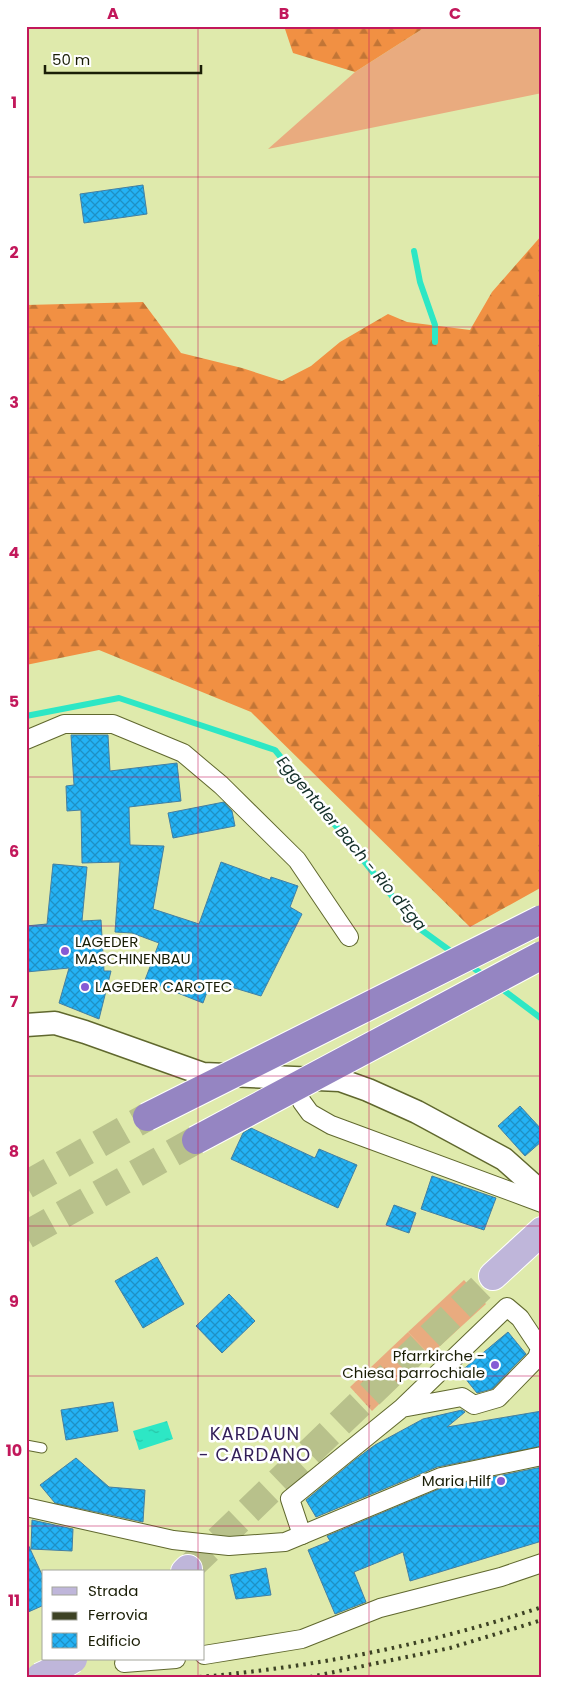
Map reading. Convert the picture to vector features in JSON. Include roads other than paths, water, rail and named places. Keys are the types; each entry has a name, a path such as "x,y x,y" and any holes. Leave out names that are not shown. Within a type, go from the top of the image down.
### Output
{"highway":[{"path":"147,1117 542,919"},
{"path":"196,1140 542,955"}],"main road":[{"path":"493,1276 542,1231"},
{"path":"40,1677 71,1660"}],"street":[{"path":"26,740 64,724 112,724 182,753 221,785 297,860 349,937"},
{"path":"26,1025 55,1023 203,1074 340,1080 368,1090 417,1112 504,1159 542,1195"},
{"path":"289,1077 310,1113 331,1125 542,1203"},
{"path":"302,1535 290,1499 402,1408 507,1307 520,1318 540,1348 537,1358 498,1398 474,1405 462,1397 402,1408"},
{"path":"26,1507 174,1540 229,1546 285,1542 441,1477 542,1456"},
{"path":"205,1655 302,1639 380,1608 502,1576 542,1563"},
{"path":"124,1663 163,1660"}],"lane":[{"path":"26,1445 42,1448"}],"water":[{"path":"167,1421 173,1439 139,1450 133,1431"}],"waterway":[{"path":"414,251 420,282 435,325 435,342"},
{"name":"Eggentaler Bach - Rio d'Ega","path":"26,716 119,698 275,750 416,926 456,955"},
{"name":"Eggentaler Bach - Rio d'Ega","path":"468,964 486,977"},
{"name":"Eggentaler Bach - Rio d'Ega","path":"498,986 542,1019"}],"tunnel":[{"path":"26,1185 147,1117"},
{"path":"26,1235 196,1140"},
{"path":"188,1569 493,1276"}],"railway":[{"path":"199,1677 286,1667 373,1652 458,1632 542,1607"},
{"path":"310,1677 450,1648 542,1620"}],"place":[{"name":"LAGEDER MASCHINENBAU","path":"65,951"},
{"name":"LAGEDER CAROTEC","path":"85,987"},
{"name":"Pfarrkirche - Chiesa parrochiale","path":"495,1365"},
{"name":"Maria Hilf","path":"501,1481"}],"district":[{"name":"KARDAUN - CARDANO","path":"255,1444"}]}
